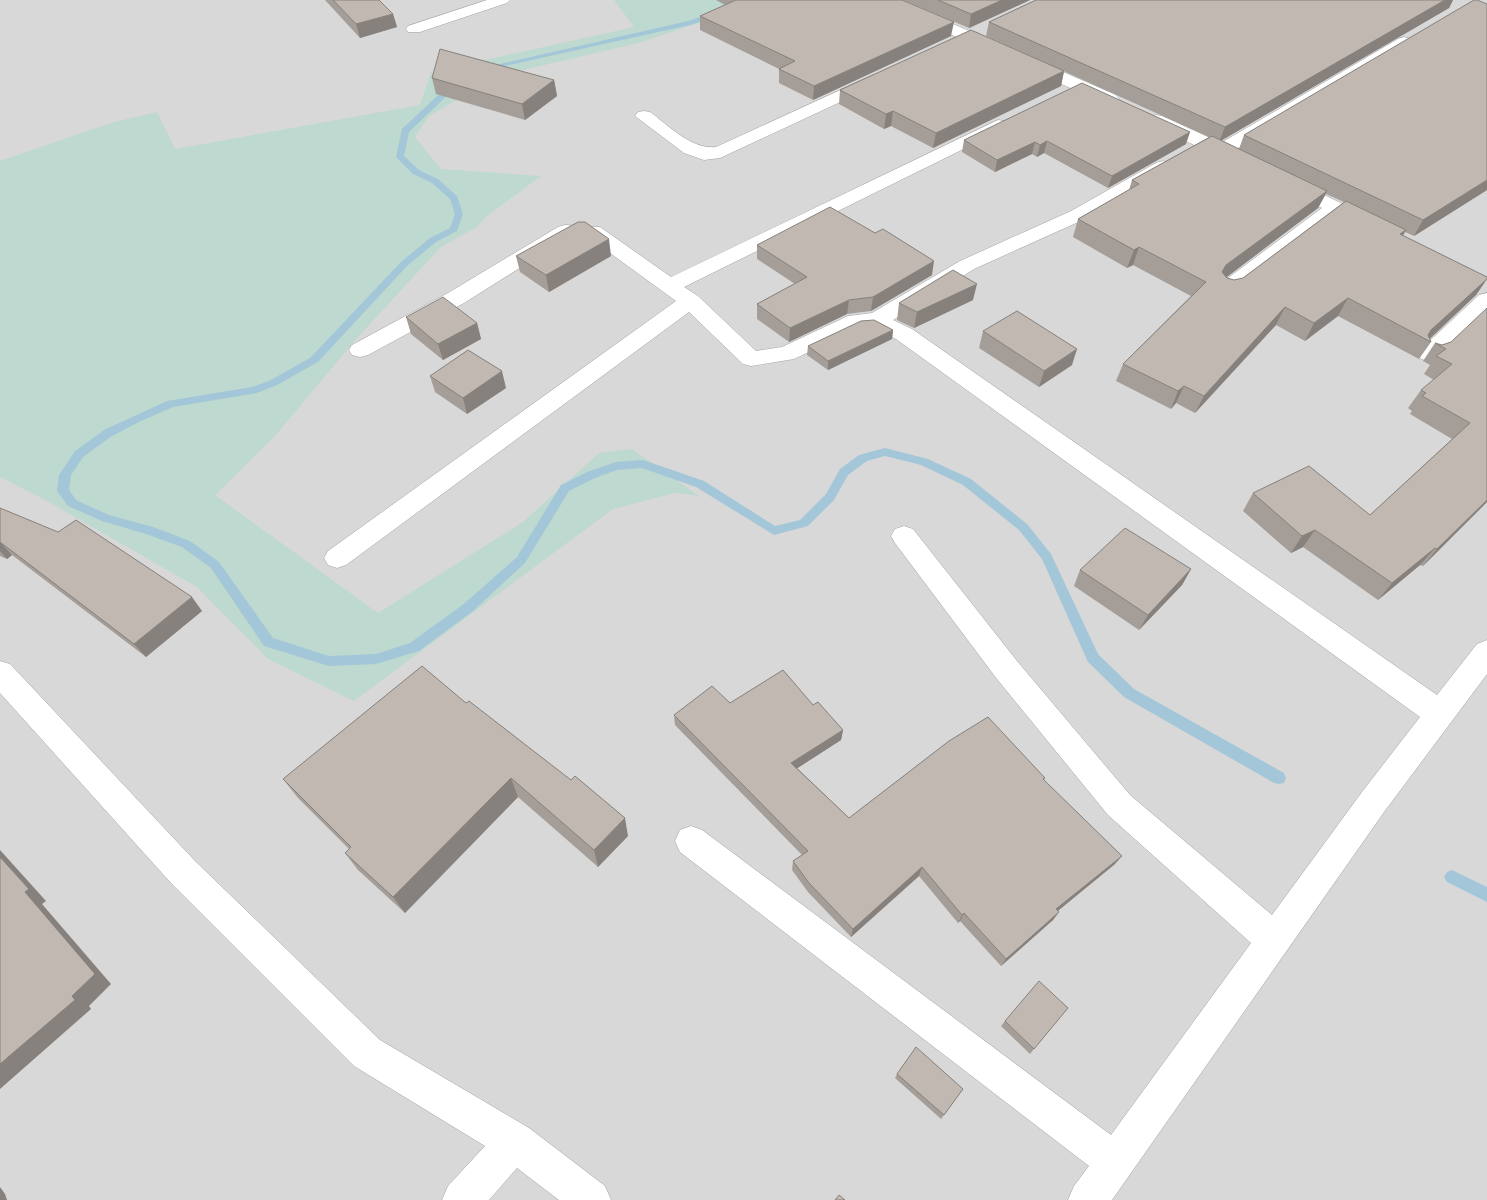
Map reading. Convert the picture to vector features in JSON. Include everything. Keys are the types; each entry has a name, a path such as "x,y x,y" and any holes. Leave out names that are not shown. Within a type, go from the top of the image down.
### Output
{"street":[{"path":"414,29 502,0"},
{"path":"885,0 1133,109 1199,151 1247,164"},
{"path":"952,44 987,28"},
{"path":"360,350 456,298 565,231 592,231 690,301 751,359 786,354 816,342 856,322 877,320 967,265 1078,215 1414,36"},
{"path":"644,116 690,149 704,154 720,152 889,73"},
{"path":"1060,94 1078,86"},
{"path":"669,286 1016,116"},
{"path":"1274,176 1389,233"},
{"path":"1227,290 1336,207"},
{"path":"1428,354 1487,300"},
{"path":"338,558 690,301"},
{"path":"877,320 904,334 1440,714"},
{"path":"904,536 1007,670 1119,805 1274,940"},
{"path":"1088,1200 1373,802 1487,652"},
{"path":"0,673 183,872 367,1053 515,1142 591,1200"},
{"path":"691,840 1115,1162"},
{"path":"462,1200 515,1142"}],"shaded area":[{"path":"0,0 1487,0 1487,1200 0,1200"},
{"path":"614,0 766,0 642,42 498,76 429,116 415,137 441,169 541,176 486,217 477,227 441,247 357,338 275,436 215,495 378,613 523,522 599,453 632,449 699,496 675,493 613,509 354,701 268,659 197,587 45,500 0,477 0,161 114,122 157,112 175,149 420,105 431,72 634,27"}],"building":[{"path":"333,0 379,0 393,14 356,24"},
{"path":"736,0 902,0 954,22 814,86 779,69 795,61 700,16"},
{"path":"938,0 1002,0 971,14"},
{"path":"1036,0 1445,0 1225,127 989,22"},
{"path":"1474,0 1487,4 1487,180 1423,220 1244,135"},
{"path":"971,30 1064,71 936,133 893,111 886,114 840,90"},
{"path":"440,49 554,80 522,104 432,78"},
{"path":"1082,83 1190,132 1112,176 1047,141 1040,145 1035,142 997,160 964,140"},
{"path":"1212,136 1327,191 1226,265 1222,272 1227,278 1234,280 1243,278 1346,201 1406,230 1400,234 1487,277 1487,279 1431,330 1428,335 1431,342 1348,298 1314,323 1285,307 1204,396 1184,386 1178,391 1123,364 1206,282 1139,247 1134,250 1078,219 1139,184 1132,180"},
{"path":"830,207 875,233 883,229 934,261 873,297 849,300 790,328 757,304 807,277 757,245"},
{"path":"578,222 585,222 609,239 546,275 516,256"},
{"path":"953,270 977,284 917,312 899,303"},
{"path":"443,297 477,323 438,344 406,317"},
{"path":"1487,308 1487,500 1437,549 1435,548 1392,583 1315,530 1302,536 1253,493 1309,466 1370,515 1470,423 1422,396 1426,393 1421,390 1452,364 1436,356 1446,349 1435,343 1442,345 1451,342"},
{"path":"1017,311 1077,349 1044,371 983,331"},
{"path":"874,320 893,330 828,361 808,346 861,321"},
{"path":"468,350 502,371 463,398 430,376"},
{"path":"0,508 58,532 76,520 192,597 134,644 0,542"},
{"path":"1125,528 1191,569 1148,615 1080,570"},
{"path":"422,666 466,703 469,701 571,780 575,776 625,818 594,850 511,778 393,897 345,853 351,847 283,779"},
{"path":"783,670 813,705 818,702 843,730 791,763 849,818 949,741 988,717 1045,778 1043,779 1122,856 1056,909 1059,912 1006,959 964,913 962,915 922,867 853,929 809,883 793,861 808,851 674,715 712,686 730,703"},
{"path":"0,857 29,889 25,892 95,974 72,996 75,1000 0,1064"},
{"path":"1039,981 1068,1008 1034,1049 1005,1021"},
{"path":"916,1047 963,1089 944,1115 897,1074"},
{"path":"839,1195 845,1200 835,1200"}],"waterway":[{"path":"482,69 690,23 715,14"},
{"path":"454,85 405,131 400,157 416,172 435,181 454,198 459,214 454,229 433,240 404,264 314,360 273,383 253,390 171,404 108,433 79,454 65,475 63,491 72,503 106,518 149,530 186,544 215,565 269,642 329,661 376,659 414,647 469,607 521,560 565,488 591,475 616,466 643,464 700,484 774,531 804,523 830,497 844,472 863,458 885,452 924,462 967,482 1023,527 1047,557 1093,658 1129,693 1279,778"},
{"path":"1452,877 1487,895"}]}
